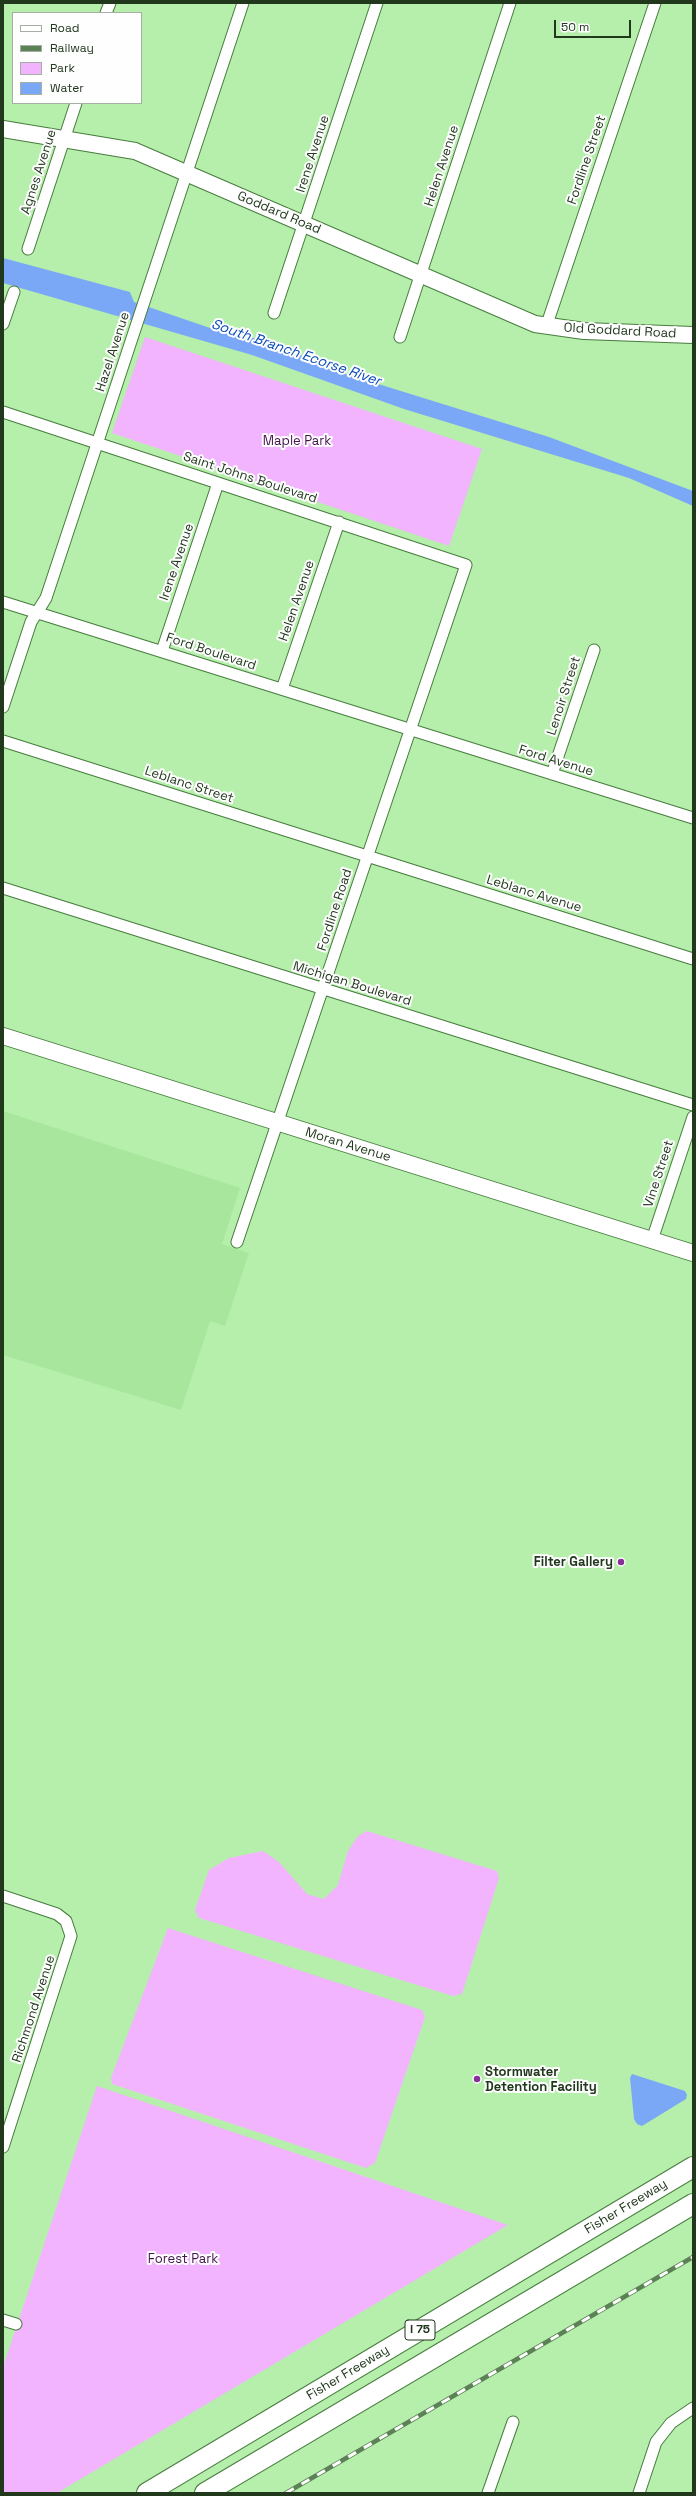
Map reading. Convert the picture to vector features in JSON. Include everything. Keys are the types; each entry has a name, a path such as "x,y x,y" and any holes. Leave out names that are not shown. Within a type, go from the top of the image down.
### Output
{"highway":[{"name":"Fisher Freeway","path":"147,2493 693,2167"},
{"name":"I 75","path":"205,2493 693,2204"}],"street":[{"name":"Hazel Avenue","path":"3,707 31,624 46,598 243,3"},
{"name":"Irene Avenue","path":"274,312 377,3"},
{"name":"Helen Avenue","path":"400,337 510,3"},
{"name":"Fordline Street","path":"546,327 655,3"},
{"name":"Agnes Avenue","path":"28,249 76,104"},
{"name":"Goddard Road","path":"3,129 135,151 535,324 546,327"},
{"path":"3,324 14,292"},
{"name":"Old Goddard Road","path":"546,327 693,335"},
{"name":"Saint Johns Boulevard","path":"3,412 466,564 460,586"},
{"name":"Irene Avenue","path":"162,651 218,483"},
{"name":"Helen Avenue","path":"282,689 339,522"},
{"name":"Fordline Road","path":"237,1242 279,1123 367,857 460,586"},
{"name":"Ford Boulevard","path":"3,602 410,730"},
{"name":"Lenoir Street","path":"552,774 594,650"},
{"name":"Ford Avenue","path":"410,730 693,818"},
{"name":"Leblanc Street","path":"3,741 367,857"},
{"name":"Leblanc Avenue","path":"367,857 693,959"},
{"name":"Michigan Boulevard","path":"3,888 693,1106"},
{"name":"Moran Avenue","path":"3,1036 693,1253"},
{"name":"Vine Street","path":"652,1240 693,1117"},
{"name":"Richmond Avenue","path":"3,1896 57,1914 68,1925 71,1936 3,2147"},
{"path":"3,2320 16,2324"},
{"path":"639,2493 653,2450 664,2431 677,2418 693,2408"},
{"path":"488,2493 513,2422"}],"shaded area":[{"path":"3,1111 240,1188 222,1244 249,1253 225,1326 210,1321 181,1410 3,1355"}],"green space":[{"name":"Maple Park","path":"145,337 482,449 449,546 112,433"},
{"path":"367,1831 497,1871 499,1878 462,1994 453,1996 199,1918 195,1910 209,1870 229,1858 263,1851 279,1862 307,1894 324,1899 338,1885 348,1851 358,1836"},
{"path":"168,1928 422,2010 425,2017 375,2163 366,2168 112,2084 111,2078"},
{"name":"Forest Park","path":"97,2086 508,2225 57,2493 3,2493 3,2367"}],"water":[{"name":"South Branch Ecorse River","path":"3,258 130,292 134,302 216,330 273,342 330,369 549,437 693,491 693,506 629,478 404,409 252,355 3,283"},
{"path":"632,2074 685,2091 687,2095 686,2099 642,2126 637,2124 634,2119 630,2078"}],"railway":[{"path":"286,2493 693,2257"}],"place":[{"name":"Filter Gallery","path":"621,1562"},
{"name":"Stormwater Detention Facility","path":"477,2079"}]}
